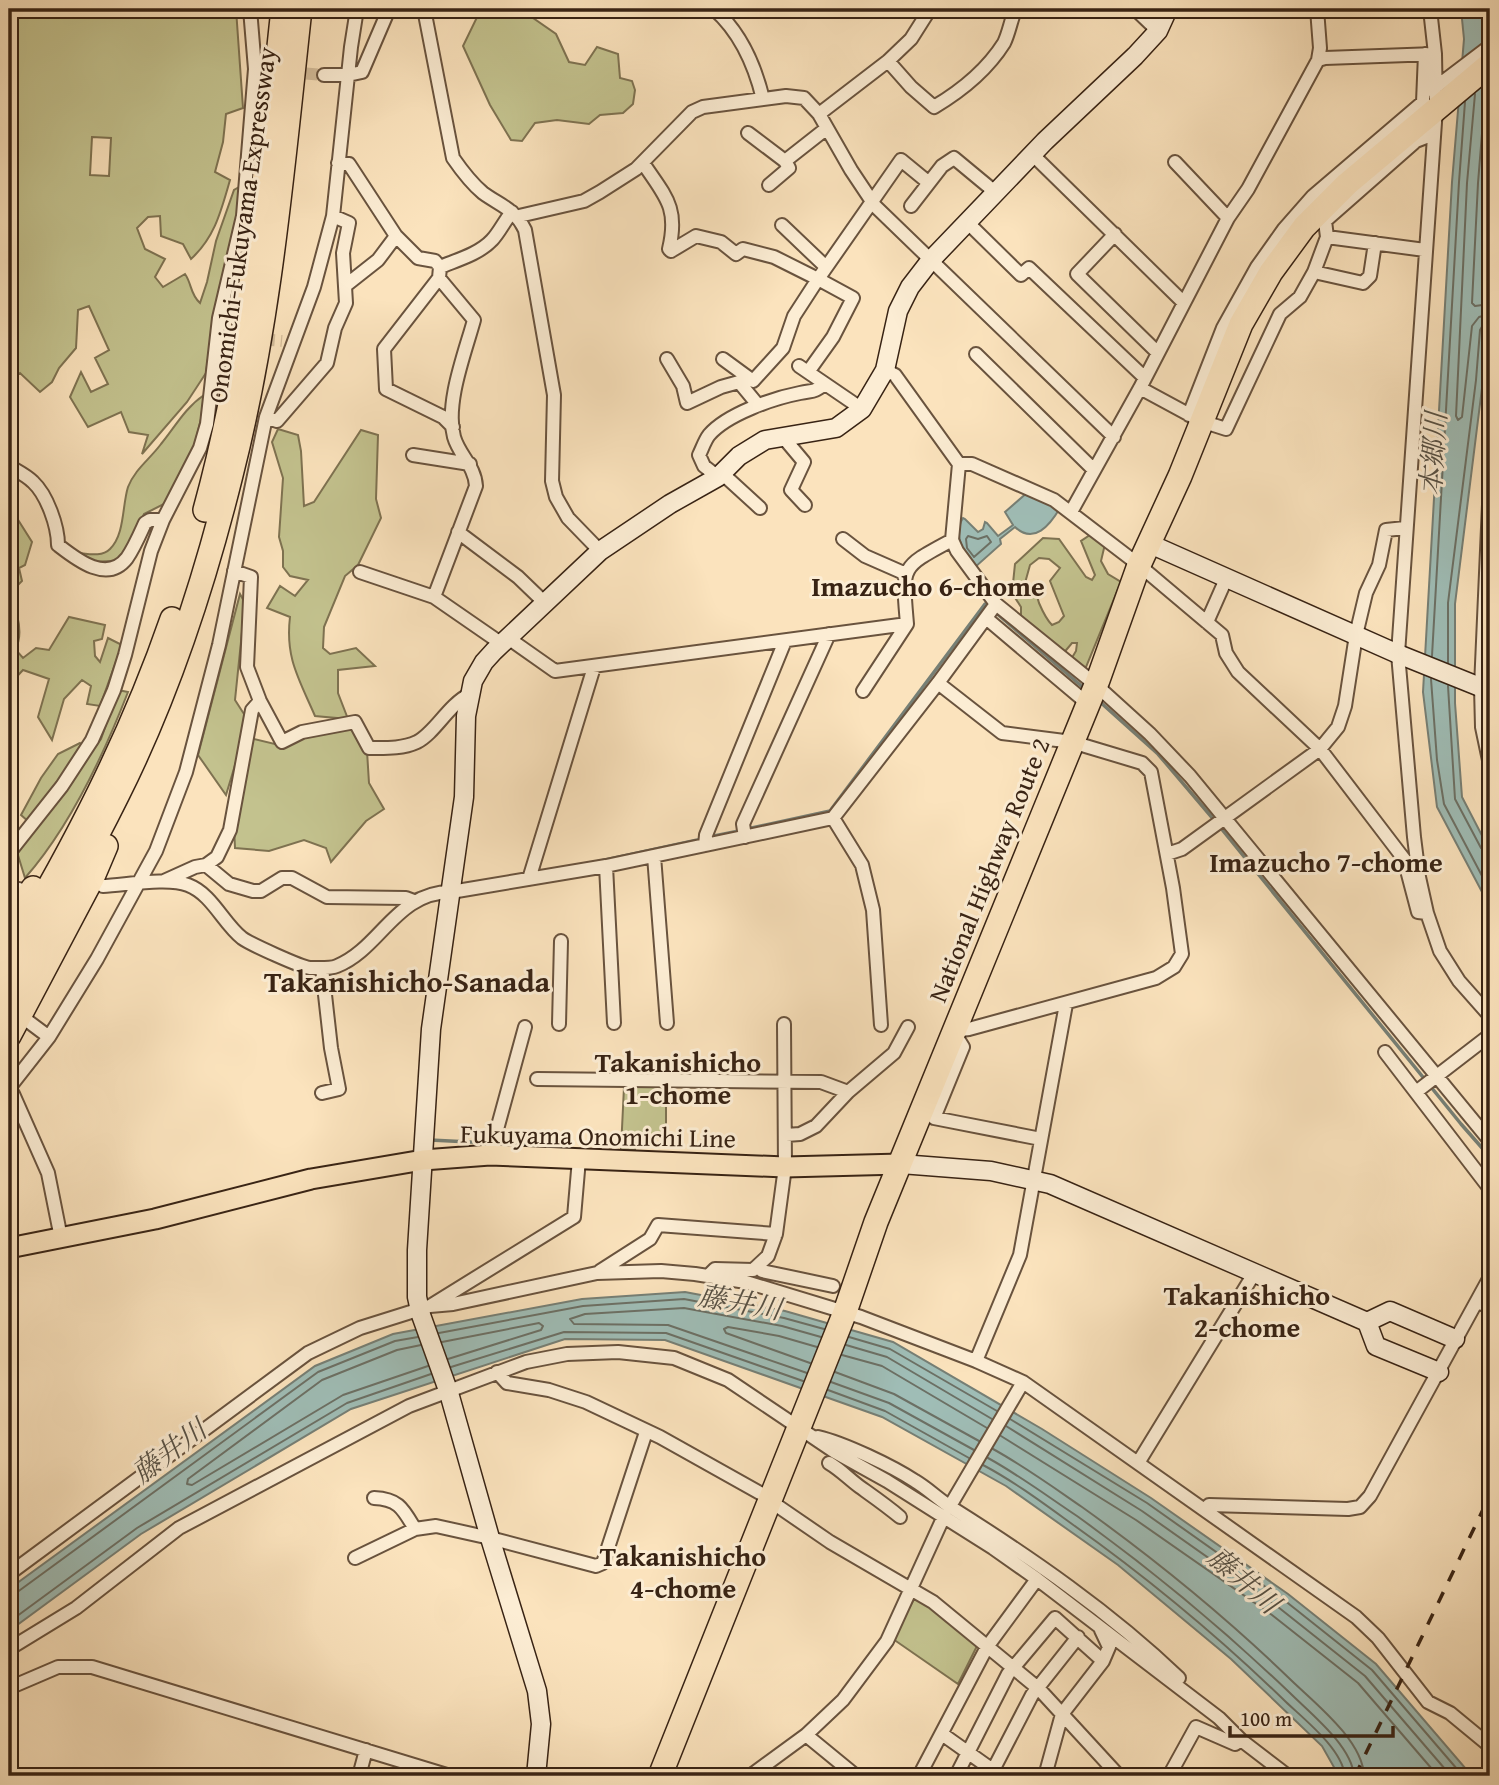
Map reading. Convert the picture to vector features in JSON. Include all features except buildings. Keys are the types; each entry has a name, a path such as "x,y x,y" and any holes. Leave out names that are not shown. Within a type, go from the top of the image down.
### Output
{"highway":[{"name":"Onomichi-Fukuyama Expressway","path":"9,956 43,899 102,787 140,704 192,558 216,472 252,273 265,67 281,9"},
{"name":"Onomichi-Fukuyama Expressway","path":"9,988 57,910 118,793 168,675 210,553 232,473 270,270 300,9"},
{"path":"286,136 311,9"},
{"name":"National Highway Route 2","path":"660,1776 804,1427 876,1222 1092,695 1195,418 1241,324 1272,272 1304,227 1432,99 1490,64"},
{"path":"9,923 30,894 89,794 117,740 170,623"},
{"path":"9,1036 101,858 136,776 168,675"}],"main road":[{"name":"Fukuyama Onomichi Line","path":"9,1248 155,1219 311,1179 423,1160 490,1155 785,1167 901,1164"}],"street":[{"path":"9,853 62,786 92,740 114,690 125,655 151,551 163,520 200,448 243,216 265,67 250,9"},
{"path":"61,1238 48,1173 9,1090 49,1037 97,959 156,851 186,772 211,679 266,418 287,342 314,287 333,216 357,9"},
{"path":"324,75 362,72 389,9"},
{"path":"424,9 453,158 463,173 482,192 515,214 525,230 554,395 552,481 556,497 568,517 600,551"},
{"path":"714,9 740,41 754,69 763,99"},
{"path":"819,114 888,61 911,39 930,9"},
{"path":"888,61 911,87 934,107 959,92 976,77 1004,42 1013,16 1008,9"},
{"path":"1135,9 1157,32"},
{"path":"536,1776 541,1708 448,1389 424,1311 417,1297 417,1250 431,1029 464,797 466,716 472,681 484,662 600,551 670,504 718,477 739,456 765,440 836,428 862,409 886,370 898,311 909,286 1032,154 1157,32 1168,9"},
{"path":"1071,512 1114,437 1228,218 1248,189 1318,60 1320,48 1317,9"},
{"path":"1430,9 1434,134 1405,528 1401,655 1414,837 1427,914 1440,951 1459,981 1490,1016"},
{"path":"1432,99 1490,46"},
{"path":"1318,60 1430,54"},
{"path":"1430,54 1432,99"},
{"path":"453,427 443,417 386,389 384,349 439,272 492,240 499,226 515,214 584,201 643,163 692,112 703,107 796,96 804,98 819,114 873,202 930,261 1114,437"},
{"path":"785,161 827,128"},
{"path":"748,132 785,161 789,168 769,185"},
{"path":"967,222 1021,275 1030,268 1142,383 1195,418 1226,429 1280,314 1300,297 1314,272 1327,237 1325,220 1416,141 1434,134"},
{"path":"1032,154 1183,302"},
{"path":"911,206 942,166 954,158 995,192"},
{"path":"723,359 753,381 783,348 794,316 817,279 901,160 929,183"},
{"path":"1175,162 1228,218"},
{"path":"338,163 349,164 396,236 418,258 435,261 439,272 474,320 452,402 454,438 475,474 476,486 434,597"},
{"path":"643,163 673,212 674,230 669,248 671,251 696,236 721,242 736,254 743,249 774,257 853,298 833,337 804,369 862,409"},
{"path":"266,418 277,421 327,363 335,328 346,303 343,253 349,223 333,216"},
{"path":"782,225 826,267"},
{"path":"1115,234 1077,274 1158,353"},
{"path":"345,286 378,260 396,236"},
{"path":"1327,237 1425,250"},
{"path":"1314,272 1363,283 1370,276 1376,243"},
{"path":"976,354 1094,470"},
{"path":"667,359 683,386 687,403 721,387 739,382 758,405"},
{"path":"886,370 895,375 959,464 952,540 957,551 996,604 1092,695"},
{"path":"760,508 725,477 718,477 704,466 699,455 709,435 733,416 758,405 802,392 813,393 825,384"},
{"path":"783,437 804,462 791,489 806,505"},
{"path":"413,455 470,464"},
{"path":"959,464 972,464 1054,500 1139,565 1222,635 1226,653 1238,672 1321,749 1404,859 1418,912 1427,914"},
{"path":"9,466 34,482 45,498 58,537 58,545 82,564 95,568 118,566 127,558 145,523 150,520 163,520"},
{"path":"1490,482 1482,531 1482,727 1490,765"},
{"path":"1167,854 1182,849 1321,749 1338,727 1345,706 1356,635 1366,593 1379,565 1386,530 1405,528"},
{"path":"458,533 518,577 545,603"},
{"path":"843,539 865,556 906,574"},
{"path":"863,691 907,624 904,587 906,574 914,560 952,540"},
{"path":"1150,544 1482,688"},
{"path":"234,571 251,577 247,667 260,701 282,742 302,732 355,722 369,748 393,748 419,741 459,699 470,694"},
{"path":"360,572 434,597 555,670 907,624"},
{"path":"1207,622 1226,579"},
{"path":"164,881 189,885 205,897 242,938 306,968 334,968 350,959 414,901 434,892 451,892 606,866 654,856 744,831 834,818 996,604"},
{"path":"986,618 1150,734 1190,776 1490,1141"},
{"path":"744,831 829,634"},
{"path":"706,840 785,641"},
{"path":"529,879 594,667"},
{"path":"938,683 1002,733 1072,742 1142,763 1151,772 1182,954 1174,967 1156,978 1066,1004 953,1031 963,1047 934,1118 1041,1139"},
{"path":"103,886 164,881 217,857 230,830 252,710 260,701"},
{"path":"834,818 862,865 873,910 881,1025"},
{"path":"654,856 667,1023"},
{"path":"189,885 187,877 201,866"},
{"path":"201,866 229,884 253,891 261,891 282,878 292,878 327,897 406,898 414,901"},
{"path":"606,866 614,1023"},
{"path":"559,1024 561,941"},
{"path":"322,968 331,1048 339,1089 322,1093"},
{"path":"976,1361 1020,1255 1066,1004"},
{"path":"29,1021 49,1037"},
{"path":"708,1276 715,1269 753,1270 768,1256 776,1234 785,1167 784,1024"},
{"path":"490,1155 525,1027"},
{"path":"786,1135 800,1134 816,1126 848,1093 894,1053 908,1027"},
{"path":"1416,1093 1490,1035"},
{"path":"1385,1052 1490,1189"},
{"path":"537,1079 821,1082 848,1093"},
{"path":"424,1311 574,1217 579,1159"},
{"path":"901,1164 991,1171 1050,1184 1367,1322 1376,1346 1439,1372"},
{"path":"605,1271 650,1239 658,1224 776,1234"},
{"path":"758,1266 762,1271 833,1286"},
{"path":"9,1574 308,1353 360,1328 453,1304 605,1271 661,1271 708,1276 746,1282 845,1312 976,1361 1023,1382 1356,1617 1378,1638 1428,1702 1450,1713 1490,1746"},
{"path":"1138,1463 1255,1272"},
{"path":"1205,1509 1209,1505 1348,1509 1360,1507 1370,1496 1490,1278"},
{"path":"1477,1301 1490,1308"},
{"path":"1367,1322 1390,1311 1455,1339"},
{"path":"9,1649 76,1608 179,1528 409,1406 448,1389 526,1362 568,1354 618,1352 674,1359 727,1380 804,1427 914,1480 947,1511 1037,1579 1101,1619 1109,1647 1103,1661 1062,1714 1045,1776"},
{"path":"497,1372 507,1383 550,1390 586,1402 660,1437 760,1493"},
{"path":"750,1776 806,1735 843,1700 887,1641 947,1511 1023,1382"},
{"path":"804,1427 846,1465 987,1528 1101,1619 1163,1663 1241,1740 1287,1776"},
{"path":"355,1558 415,1529 436,1526 596,1566 603,1563 646,1432"},
{"path":"829,1464 846,1465"},
{"path":"846,1465 858,1486 874,1495 900,1517"},
{"path":"374,1498 390,1499 402,1508 415,1529"},
{"path":"779,1507 830,1542 933,1602 1039,1689 1119,1776"},
{"path":"919,1776 987,1647 1037,1579"},
{"path":"956,1776 1013,1668 1055,1618 1103,1661"},
{"path":"942,1734 994,1774 1032,1695 1078,1637"},
{"path":"9,1688 58,1667 92,1667 450,1776"},
{"path":"1169,1776 1196,1727 1235,1744 1241,1740"},
{"path":"806,1735 854,1775"},
{"path":"359,1776 366,1749"}],"shaded area":[{"path":"9,9 236,9 243,108 226,114 223,142 215,172 230,180 216,223 206,242 191,259 183,244 161,236 160,216 148,217 137,228 145,249 165,259 155,277 163,287 185,274 194,296 200,303 216,241 234,190 241,186 238,220 215,308 206,373 187,402 142,454 148,435 129,432 121,412 88,427 70,397 81,372 91,392 108,384 95,358 109,350 89,306 78,310 76,348 59,368 52,382 40,392 20,373 9,382","holes":["92,137 111,138 109,176 90,175"]},
{"path":"481,9 520,9 556,34 569,62 585,65 597,47 618,54 620,78 632,81 635,90 633,104 623,113 600,115 589,124 557,120 535,123 522,141 511,140 490,105 463,46"},
{"path":"204,395 193,451 164,504 144,514 126,552 115,561 83,562 79,553 103,553 115,543 131,481 186,412"},
{"path":"278,429 298,435 304,506 314,502 361,430 378,435 376,499 381,518 358,565 345,576 324,627 323,648 330,654 356,648 375,666 338,670 338,693 348,719 315,716 291,657 290,617 267,608 280,586 295,596 308,580 290,576 283,567 283,551 279,537 283,478 272,442"},
{"path":"9,512 15,515 32,542 25,565 19,568 22,581 10,593 19,629 15,649 23,658 36,648 49,650 69,617 105,625 102,639 94,641 95,656 100,662 108,638 122,645 100,706 87,704 91,686 82,680 64,699 52,740 38,717 49,679 23,670 9,685"},
{"path":"1093,533 1105,544 1101,561 1108,574 1121,582 1084,672 1070,661 1077,643 1072,643 1062,655 1021,622 1021,607 1012,593 1015,564 1043,538 1059,539 1086,577 1092,580 1095,575 1081,541","holes":["1039,558 1049,559 1060,568 1050,581 1064,616 1052,625 1040,606 1034,585 1025,583 1030,565"]},
{"path":"240,594 245,603 235,700 244,714 245,732 226,795 198,755"},
{"path":"118,690 128,692 84,790 56,837 25,878 17,852 101,739"},
{"path":"352,724 367,751 369,783 384,809 366,821 331,862 326,848 304,840 269,851 235,848 234,826 250,738 283,746 302,734"},
{"path":"80,743 84,746 29,822 21,815 41,778 58,754"},
{"path":"624,1087 666,1087 666,1137 636,1138 635,1150 621,1149"},
{"path":"915,1597 979,1642 958,1684 893,1639"}],"water":[{"path":"1461,9 1490,9 1490,287 1483,380 1455,604 1455,703 1462,797 1490,851 1490,907 1437,807 1423,692 1452,182 1464,39"},
{"path":"1028,492 1060,508 1041,531 1029,534 1015,527 1000,539 1001,544 973,569 959,537 963,518 978,532 983,529 985,522 987,523 998,536 1013,525 1005,512"},
{"name":"藤井川","path":"685,1292 785,1311 893,1342 1042,1429 1151,1498 1288,1594 1376,1664 1472,1776 1339,1776 1322,1746 1231,1659 1118,1565 1006,1486 882,1417 665,1340 565,1339 351,1409 141,1534 9,1631 9,1589 315,1366 393,1334 582,1299"}],"waterway":[{"path":"747,829 830,811 985,604 989,607"},
{"path":"995,612 1085,689"},
{"path":"1099,701 1158,754 1215,821"},
{"path":"1220,827 1490,1157"},
{"path":"709,837 739,831"},
{"path":"596,862 702,839"},
{"path":"330,975 348,966"},
{"path":"430,1140 532,1145"}],"tunnel":[{"path":"288,72 324,75"},
{"path":"227,336 282,341"}],"railway":[{"path":"1355,1776 1490,1495"}],"district":[{"name":"Imazucho 6-chome","path":"928,586"},
{"name":"Imazucho 7-chome","path":"1326,862"},
{"name":"Takanishicho-Sanada","path":"407,982"},
{"name":"Takanishicho 1-chome","path":"678,1078"},
{"name":"Takanishicho 2-chome","path":"1247,1311"},
{"name":"Takanishicho 4-chome","path":"683,1572"}],"water label":[{"name":"本郷川","path":"1433,454"}]}
